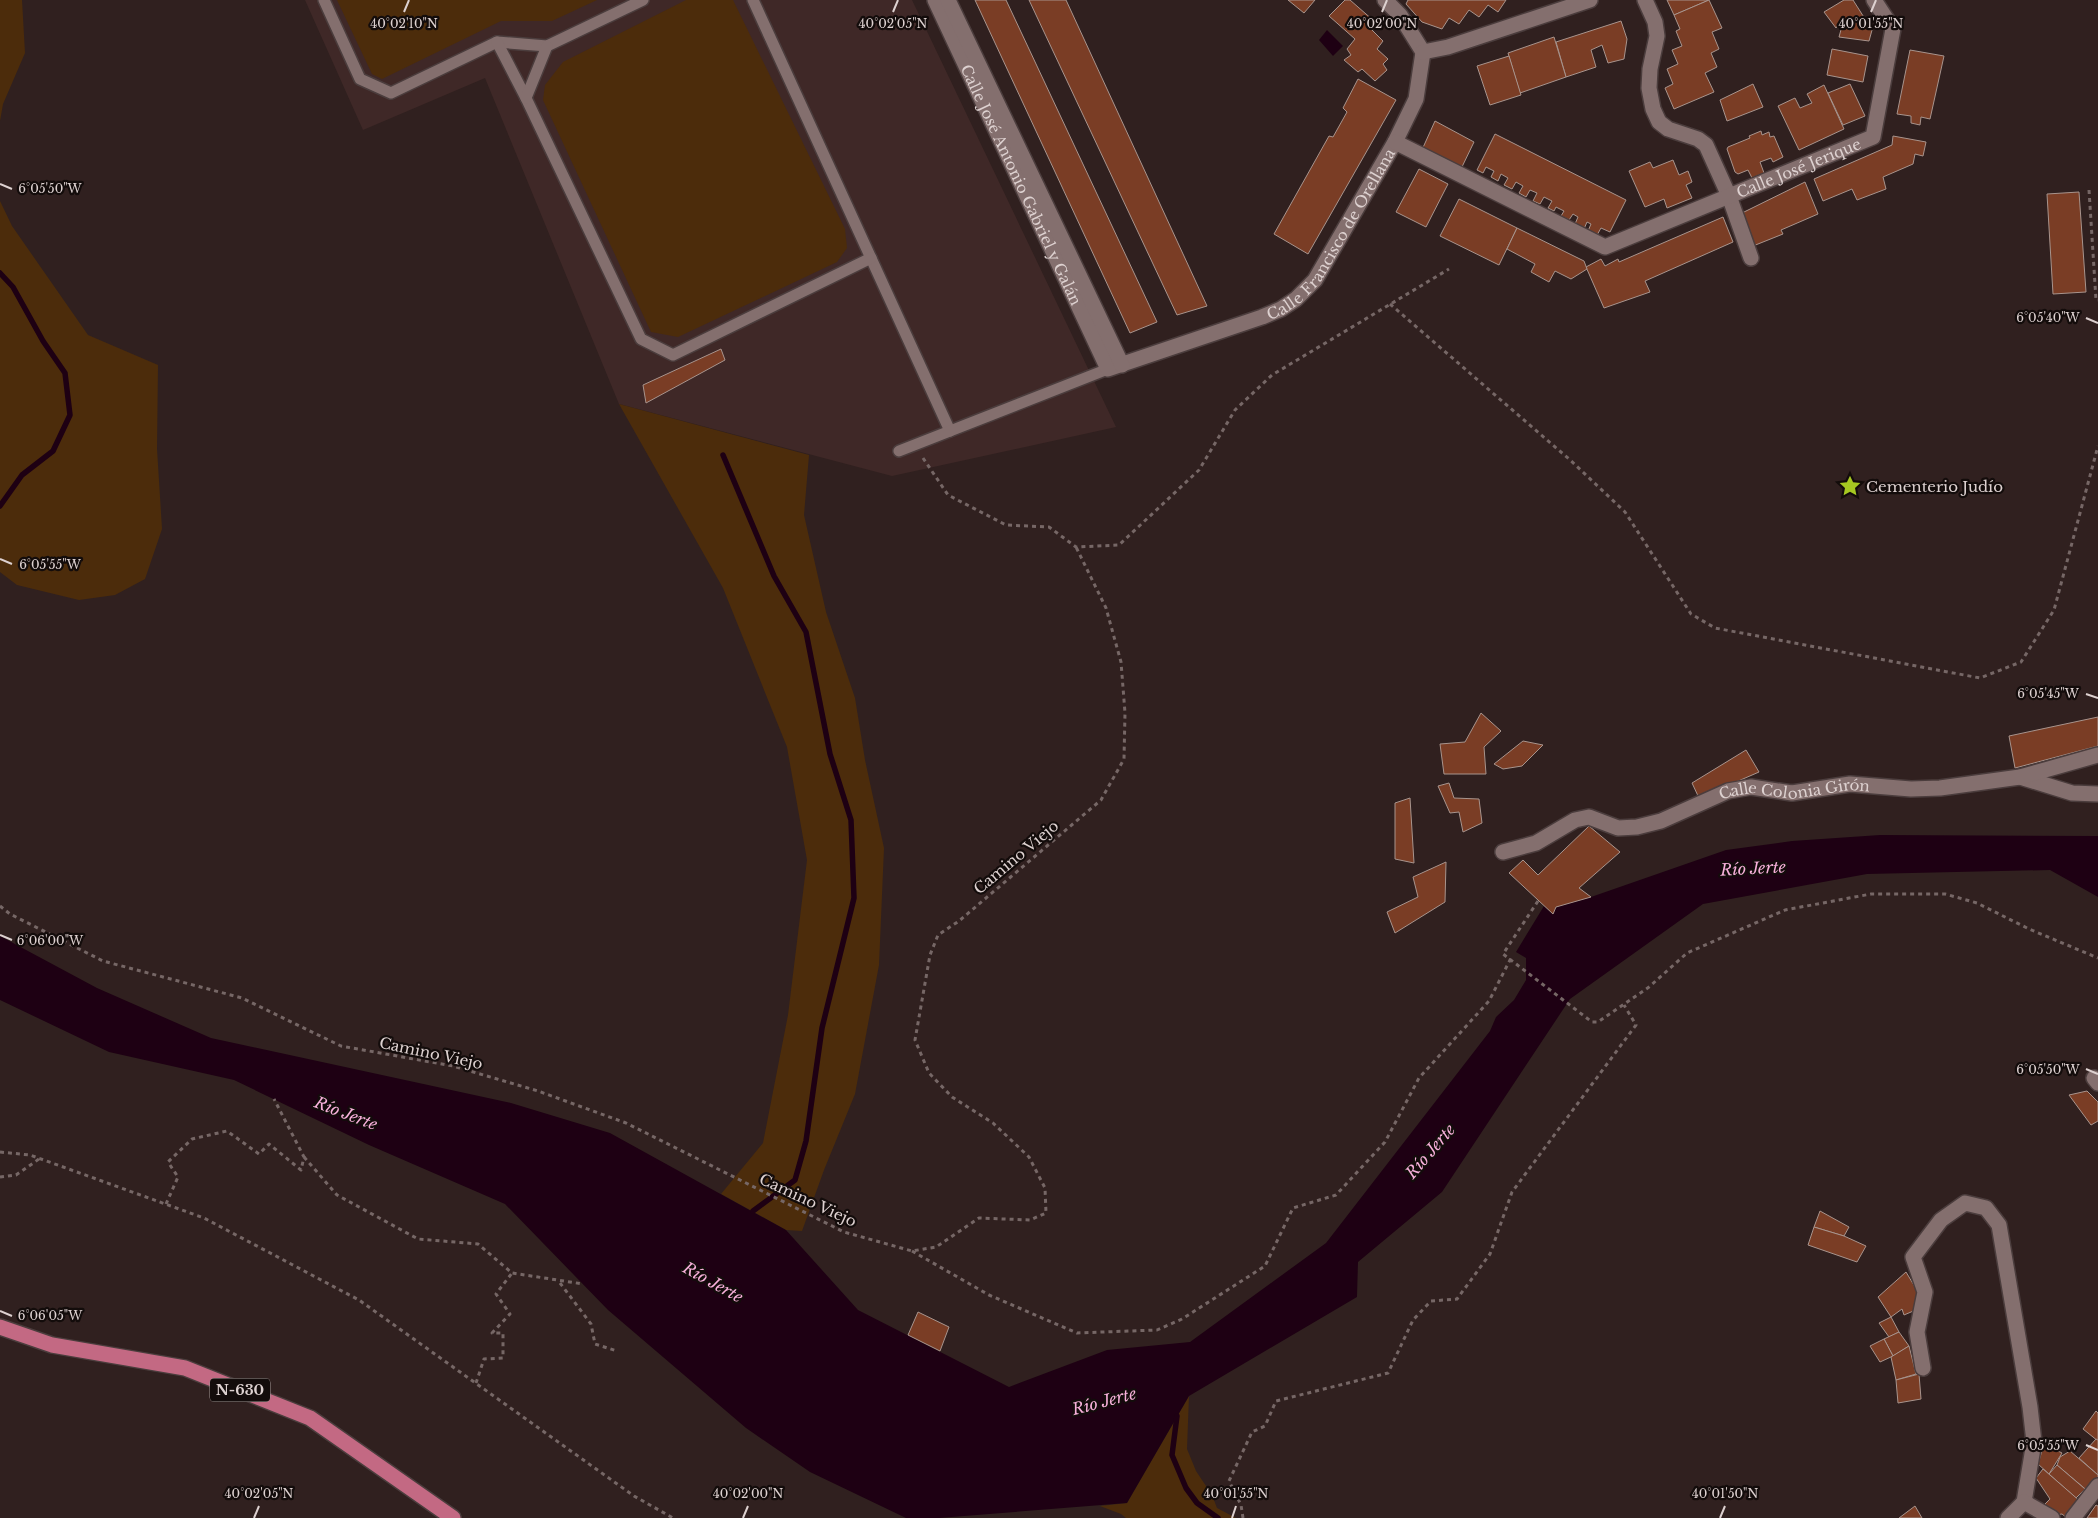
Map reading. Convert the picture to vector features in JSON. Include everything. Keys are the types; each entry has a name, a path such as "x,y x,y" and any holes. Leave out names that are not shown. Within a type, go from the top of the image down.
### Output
{"highway":[{"name":"N-630","path":"0,1327 52,1345 185,1368 310,1418 453,1518"}],"street":[{"name":"Calle José Antonio Gabriel y Galán","path":"935,0 1115,367"},
{"name":"Calle José Antonio Gabriel y Galán","path":"948,0 1115,367"},
{"path":"1385,0 1400,15 1423,52 1448,47 1590,0"},
{"path":"1645,0 1655,22 1657,36 1650,69 1649,88 1653,109 1659,122 1668,130 1698,139 1706,146 1729,196 1751,258"},
{"name":"Calle José Jerique","path":"1729,196 1873,137 1893,29 1874,0"},
{"name":"Calle Francisco de Orellana","path":"1115,367 1281,309 1296,299 1315,280 1395,142 1416,99 1423,52"},
{"path":"1395,142 1605,247 1729,196"},
{"name":"Calle Colonia Girón","path":"1503,852 1536,843 1575,820 1589,817 1618,828 1637,827 1661,821 1728,791 1751,788 1792,793 1850,784 1911,789 1940,788 2020,777 2098,755"},
{"path":"2020,777 2072,793 2098,794"},
{"path":"1924,1368 1916,1332 1925,1292 1913,1258 1941,1220 1965,1203 1986,1208 2000,1225 2034,1442 2024,1502 2008,1518"},
{"path":"2073,1518 2098,1486"},
{"path":"2024,1502 2052,1518"}],"lane":[{"path":"324,0 360,80 391,92 498,42 547,46 643,0"},
{"path":"753,0 950,431"},
{"path":"498,42 641,339 673,355 871,258"},
{"path":"526,98 547,46"},
{"path":"899,451 1115,367"}],"path":[{"path":"2089,190 2096,300 2098,300"},
{"path":"914,445 948,495 1006,524 1049,527 1076,547 1119,545 1199,470 1236,410 1272,375 1449,269"},
{"path":"1390,304 1626,512 1690,614 1714,628 1980,678 2021,662 2054,610 2098,446"},
{"name":"Camino Viejo","path":"0,906 10,914 103,961 242,998 341,1046 453,1066 538,1091 626,1123 844,1232 912,1250 936,1247 979,1218 1030,1220 1046,1213 1045,1188 1029,1157 993,1123 952,1096 929,1074 915,1040 930,955 938,935 959,921 1101,800 1124,759 1125,713 1121,662 1106,608 1076,547"},
{"path":"1538,901 1503,954 1511,958 1588,1020 1598,1022 1649,987 1687,954 1785,910 1871,894 1945,894 1977,903 2029,929 2098,958"},
{"path":"912,1250 989,1295 1077,1332 1157,1330 1182,1319 1265,1266 1293,1208 1336,1195 1385,1142 1419,1078 1489,1001 1511,958"},
{"path":"1243,1518 1240,1505 1229,1481 1252,1432 1265,1426 1276,1400 1388,1373 1413,1320 1431,1301 1456,1299 1490,1254 1512,1192 1636,1025 1624,1004"},
{"path":"274,1099 304,1157 337,1195 418,1239 478,1244 512,1273 560,1282 583,1284"},
{"path":"166,1204 178,1177 168,1162 192,1139 227,1131 259,1154 269,1144 302,1170 304,1157"},
{"path":"0,1152 30,1155 204,1218 359,1300 634,1496 673,1518"},
{"path":"0,1177 16,1175 40,1159"},
{"path":"476,1383 484,1359 503,1358 503,1333 492,1334 510,1314 496,1294 512,1273"},
{"path":"560,1282 590,1324 595,1344 617,1351"}],"shaded area":[{"path":"0,0 22,0 25,53 3,104 0,121"},
{"path":"305,0 912,0 1116,427 892,476 619,404 485,78 363,130"},
{"path":"337,0 597,0 552,21 501,21 382,79 372,74"},
{"path":"686,0 733,0 845,229 847,248 837,262 678,337 651,332 543,100 545,85 563,62"},
{"path":"0,201 12,226 88,335 158,365 157,449 162,529 145,579 115,595 79,600 17,585 0,572"},
{"path":"619,404 809,455 804,515 826,612 855,698 865,760 884,848 879,965 855,1094 802,1231 786,1230 721,1194 763,1143 788,1015 807,860 787,747 723,588"},
{"path":"1189,1396 1187,1449 1196,1471 1212,1495 1217,1508 1236,1518 1126,1518 1121,1514 1100,1506 1127,1503"}],"water":[{"path":"1327,30 1343,46 1333,56 1319,40"},
{"name":"Río Jerte","path":"1880,835 2098,836 2098,897 2050,870 1867,874 1703,904 1570,999 1442,1192 1358,1262 1357,1297 1189,1396 1127,1503 939,1518 906,1518 810,1472 746,1428 608,1310 505,1204 369,1145 234,1080 109,1052 0,1000 0,936 97,988 211,1038 511,1103 610,1133 786,1230 858,1310 1009,1387 1107,1350 1190,1342 1326,1243 1490,1031 1496,1017 1514,1000 1526,980 1526,958 1516,952 1544,906 1553,914 1556,907 1591,897 1726,850 1792,841"}],"building":[{"path":"975,0 1006,0 1157,322 1130,333"},
{"path":"1029,0 1066,0 1207,306 1177,315"},
{"path":"1288,0 1315,0 1304,13"},
{"path":"1345,0 1350,0 1374,21 1368,26 1383,41 1377,49 1388,59 1383,64 1387,70 1375,81 1362,69 1358,72 1344,60 1351,55 1347,49 1355,39 1329,16"},
{"path":"1408,0 1506,0 1498,12 1488,5 1479,17 1469,10 1459,24 1449,18 1442,29 1422,22 1406,4"},
{"path":"1667,0 1709,0 1674,15"},
{"path":"1709,0 1722,28 1712,32 1719,49 1711,53 1717,67 1705,73 1714,92 1674,109 1665,88 1673,84 1667,69 1678,64 1672,50 1682,46 1676,31 1680,29 1674,15"},
{"path":"1844,0 1853,0 1872,30 1869,41 1839,37 1842,26 1839,24 1836,28 1824,12"},
{"path":"1621,21 1627,39 1624,59 1608,63 1602,45 1591,50 1596,67 1566,77 1556,42"},
{"path":"1554,37 1566,77 1520,93 1508,53"},
{"path":"1832,49 1868,56 1863,82 1827,75"},
{"path":"1910,50 1944,56 1930,119 1921,117 1920,125 1911,123 1911,116 1897,114"},
{"path":"1509,56 1521,95 1490,105 1477,66"},
{"path":"1358,79 1396,100 1308,254 1274,234 1329,136 1333,137 1347,112 1343,108"},
{"path":"1753,84 1763,107 1727,121 1720,100"},
{"path":"1850,84 1865,116 1843,125 1828,93"},
{"path":"1824,85 1844,129 1799,150 1778,106 1795,98 1800,108 1812,103 1807,94"},
{"path":"1435,121 1474,142 1460,171 1421,152"},
{"path":"1761,131 1762,135 1769,132 1770,137 1774,136 1783,157 1773,162 1771,158 1760,162 1764,173 1752,178 1748,170 1738,174 1735,172 1727,149 1728,147"},
{"path":"1495,134 1626,200 1610,232 1601,228 1597,235 1588,231 1591,224 1587,222 1584,229 1575,224 1578,217 1573,214 1569,220 1561,216 1564,211 1556,207 1554,211 1548,208 1552,201 1544,197 1540,204 1533,201 1537,193 1530,190 1526,197 1519,193 1523,186 1516,182 1512,189 1504,185 1508,178 1501,174 1498,181 1491,177 1494,171 1486,167 1483,173 1477,170"},
{"path":"1893,136 1926,142 1923,156 1915,154 1913,164 1883,177 1886,189 1857,200 1852,189 1823,201 1814,179 1892,145"},
{"path":"1673,160 1679,175 1688,171 1692,182 1686,185 1692,198 1667,208 1664,199 1645,207 1629,171 1650,162 1653,168"},
{"path":"1419,169 1448,184 1426,227 1396,212"},
{"path":"1805,182 1818,214 1781,230 1783,234 1753,246 1740,214"},
{"path":"2079,192 2086,292 2053,294 2047,194"},
{"path":"1459,199 1517,228 1499,265 1440,236"},
{"path":"1723,217 1733,242 1645,281 1650,292 1604,308 1586,267 1601,259 1605,266 1618,259 1619,262"},
{"path":"1517,228 1584,261 1587,269 1571,279 1555,271 1549,282 1531,272 1535,264 1507,249"},
{"path":"721,349 725,360 646,403 643,385"},
{"path":"1481,713 1501,731 1484,747 1486,774 1444,774 1440,744 1465,742"},
{"path":"2098,717 2098,746 2015,768 2009,736"},
{"path":"1523,741 1543,745 1522,766 1503,769 1494,764"},
{"path":"1746,750 1759,772 1699,798 1692,783"},
{"path":"1449,783 1454,798 1479,799 1482,823 1463,832 1459,812 1450,813 1438,786"},
{"path":"1410,798 1414,863 1395,859 1395,803"},
{"path":"1589,826 1620,852 1579,888 1591,897 1556,907 1553,914 1509,873 1523,860 1538,875"},
{"path":"1446,862 1445,902 1395,933 1387,912 1418,897 1413,877"},
{"path":"2087,1091 2098,1102 2098,1121 2091,1125 2069,1095"},
{"path":"1820,1211 1849,1227 1844,1236 1814,1227"},
{"path":"1814,1227 1844,1236 1866,1246 1857,1262 1808,1245"},
{"path":"1906,1272 1921,1297 1918,1309 1904,1315 1902,1309 1891,1317 1878,1297"},
{"path":"918,1312 949,1327 940,1351 908,1335"},
{"path":"1891,1317 1899,1332 1889,1337 1879,1323"},
{"path":"1899,1332 1909,1346 1893,1356 1884,1339"},
{"path":"1884,1339 1893,1356 1880,1362 1870,1346"},
{"path":"1909,1346 1916,1374 1896,1380 1891,1357"},
{"path":"1919,1374 1921,1399 1898,1403 1896,1380"},
{"path":"2096,1411 2098,1413 2098,1441 2083,1429"},
{"path":"2096,1439 2098,1440 2098,1475 2079,1458"},
{"path":"2044,1444 2062,1453 2049,1474 2038,1464"},
{"path":"2070,1451 2098,1475 2098,1485 2090,1493 2057,1465 2060,1457"},
{"path":"2057,1465 2085,1489 2076,1498 2049,1474"},
{"path":"2043,1469 2081,1502 2067,1518 2062,1514 2055,1515 2045,1504 2050,1499 2036,1478"},
{"path":"2096,1505 2098,1506 2098,1518 2087,1518"},
{"path":"1915,1506 1922,1518 1899,1518"}],"waterway":[{"path":"0,273 13,287 43,341 65,373 70,415 53,451 22,475 0,506"},
{"path":"723,455 774,576 806,632 830,754 851,820 854,898 822,1028 806,1141 795,1180 753,1211"},
{"path":"1177,1416 1172,1455 1186,1488 1197,1503 1218,1518"}],"place":[{"name":"Cementerio Judío","path":"1850,486"}]}
